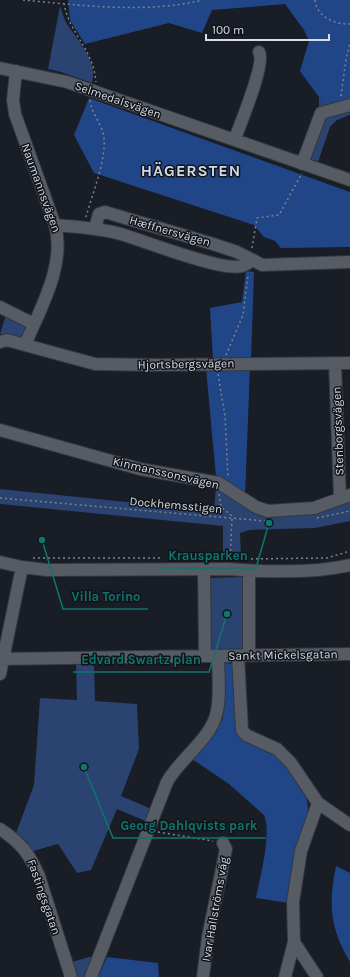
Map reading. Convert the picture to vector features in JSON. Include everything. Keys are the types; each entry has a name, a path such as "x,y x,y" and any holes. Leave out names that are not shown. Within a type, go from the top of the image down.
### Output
{"street":[{"path":"235,140 259,70 261,56 259,52"},
{"name":"Selmedalsvägen","path":"0,68 56,79 235,140 302,168 350,180"},
{"name":"Naumannsvägen","path":"16,71 13,100 15,114 55,225 59,244 55,266 25,345"},
{"path":"302,168 321,113 350,105"},
{"name":"Hæffnersvägen","path":"89,228 99,214 105,212 237,252 262,265 350,262"},
{"name":"Hæffnersvägen","path":"55,225 89,228 121,234 220,264 241,266 253,260"},
{"path":"0,308 34,324"},
{"path":"0,342 7,340 25,345"},
{"name":"Hjortsbergsvägen","path":"25,345 95,364 155,365 350,363"},
{"name":"Stenborgsvägen","path":"336,364 345,496"},
{"name":"Kinmanssonsvägen","path":"0,430 140,469 173,476 225,481 249,503 268,511 314,508 345,496"},
{"path":"0,562 22,567 47,570 229,568 249,571 332,569 350,565"},
{"path":"0,674 22,567"},
{"path":"204,569 205,655"},
{"path":"249,571 244,656 242,730 246,735 277,749 284,755 298,772 318,803 350,824"},
{"name":"Sankt Mickelsgatan","path":"2,659 350,654"},
{"path":"91,977 171,774 199,742 216,716 218,706 218,656"},
{"path":"285,977 294,942 293,902 299,861 318,803"},
{"name":"Fastingsgatan","path":"0,829 21,845 33,863 39,876 70,977"},
{"name":"Ivar Hallströms väg","path":"204,977 208,937 226,849 223,842"},
{"path":"294,942 317,977"}],"path":[{"path":"23,0 149,7 181,6 202,0"},
{"path":"58,0 61,3"},
{"path":"315,0 315,6 330,21 350,24"},
{"path":"64,3 66,17 91,57 96,85 90,102 104,137 103,154 89,228"},
{"path":"345,73 346,59 350,43"},
{"path":"253,242 257,218 279,215 302,168"},
{"path":"253,260 247,280 244,315 227,352 219,364 220,386 225,416 225,481 218,496 219,503 224,510 231,515 232,519 230,559 327,558 350,551"},
{"name":"Dockhemsstigen","path":"0,498 232,519 271,521"},
{"path":"316,518 350,511"},
{"path":"33,558 167,558"},
{"path":"149,829 166,834 183,835 203,839"}],"shaded area":[{"path":"68,0 350,0 350,101 329,108 300,71 309,41 304,30 285,4 212,10 202,33 169,23 85,44 70,20"},
{"path":"60,6 67,24 90,59 93,75 92,83 48,69"},
{"path":"319,97 330,108 350,101 350,115 337,120 330,127 318,162 302,156 319,111"},
{"path":"89,98 350,192 350,247 281,248 275,241 264,237 254,225 94,173 74,135"},
{"path":"246,271 254,272 251,360 213,360 210,308 242,302"},
{"path":"6,315 26,324 27,328 23,338 0,334"},
{"path":"250,367 245,496 216,477 206,368"},
{"path":"216,486 257,514 263,516 305,514 350,499 350,521 315,528 249,530 240,533 241,556 223,557 223,526 0,504 0,489 214,511"},
{"path":"243,577 246,651 211,652 208,578"},
{"path":"76,663 94,663 95,701 137,704 139,749 121,796 154,810 148,822 117,809 91,870 77,873 58,844 33,851 25,840 16,833 34,785 40,698 77,700"},
{"path":"224,663 236,664 237,724 283,761 301,784 306,797 308,811 289,903 256,898 266,844 267,833 264,815 229,784 192,759 216,732 223,718"},
{"path":"336,866 350,873 350,962 338,938 332,916 333,880"},
{"path":"96,955 88,977 76,977 72,962"},
{"path":"107,957 158,963 159,977 98,977"}],"place":[{"name":"Krausparken","path":"269,523"},
{"name":"Villa Torino","path":"42,540"},
{"name":"Edvard Swartz plan","path":"227,614"},
{"name":"Georg Dahlqvists park","path":"84,767"}],"district":[{"name":"HÄGERSTEN","path":"191,170"}]}
